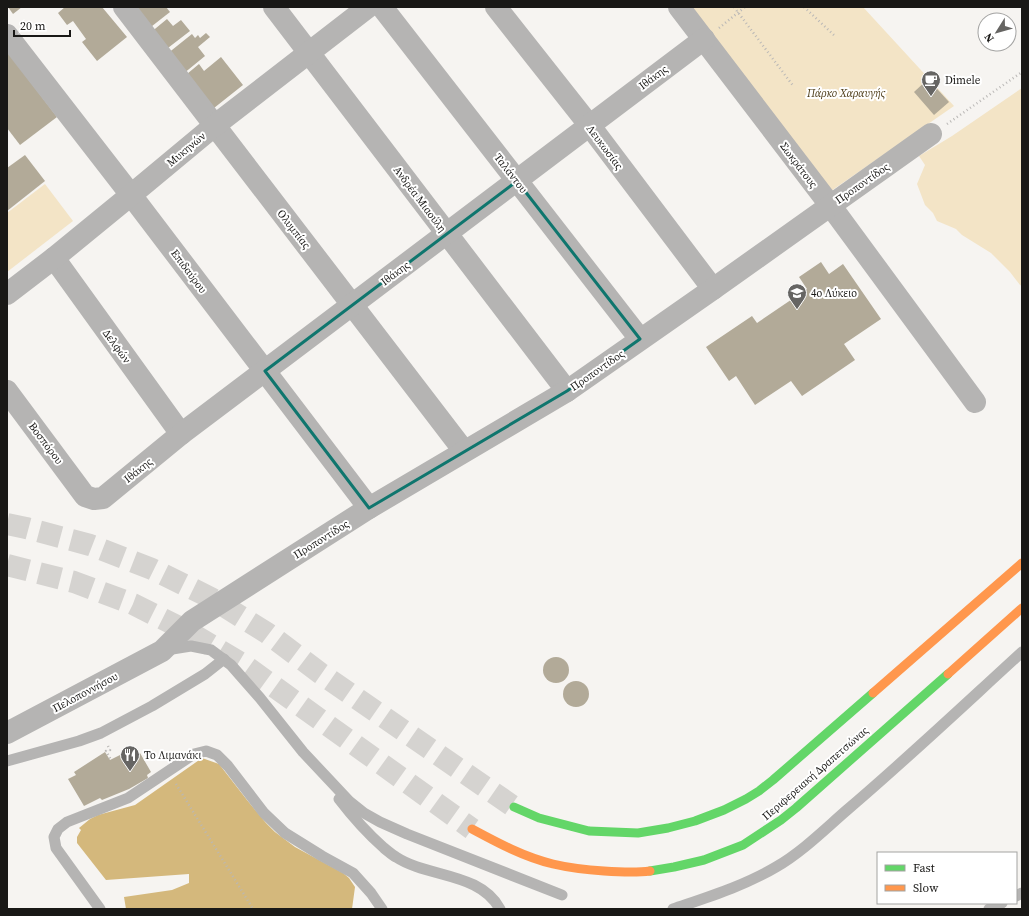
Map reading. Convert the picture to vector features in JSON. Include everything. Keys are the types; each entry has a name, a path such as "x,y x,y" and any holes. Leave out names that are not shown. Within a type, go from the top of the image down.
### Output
{"main road":[{"name":"Περιφερειακή Δραπετσώνας","path":"514,807 539,818 589,831 638,832 668,828 695,822 724,810 746,799 773,780 1022,563"},
{"name":"Περιφερειακή Δραπετσώνας","path":"472,828 497,843 525,855 553,864 586,870 642,872 704,860 736,848 764,832 796,808 1022,608"}],"street":[{"name":"Ολυμπίας","path":"124,7 464,451"},
{"name":"Ανδρέα Μιαούλη","path":"274,7 567,391"},
{"name":"Μυκηνών","path":"7,294 54,258 214,126 368,7"},
{"name":"Ταλάντου","path":"382,7 640,339"},
{"name":"Λευκωσίας","path":"496,7 590,126 713,289"},
{"name":"Σωκράτους","path":"679,7 830,205 975,402"},
{"name":"Επιδαύρου","path":"7,35 131,195 369,508"},
{"name":"Ιθάκης","path":"86,496 94,499 103,498 181,434 704,39"},
{"name":"Προποντίδος","path":"162,651 192,621 369,508 567,391 931,134"},
{"name":"Δελφών","path":"54,258 181,434"},
{"name":"Βοσπόρου","path":"7,391 86,496"},
{"name":"Πελοποννήσου","path":"7,733 162,651"}],"lane":[{"path":"162,651 191,646 211,650 224,659 260,698 361,826 375,840 396,857 408,864 475,885 489,895 500,909"},
{"path":"673,909 758,878 798,852 877,785 1022,652"},
{"path":"7,761 79,741 101,733 152,706 205,674 224,659"},
{"path":"100,909 56,848 54,837 58,829 67,822 128,798 194,754 206,751 218,755 264,814 284,833 353,873 371,893 382,909"},
{"path":"303,752 349,801 364,813 380,822 562,895"},
{"path":"989,909 1000,904"}],"path":[{"path":"734,7 794,87"},
{"path":"704,39 745,7"},
{"path":"804,7 835,36"},
{"path":"931,134 1022,72"},
{"path":"172,779 253,909"}],"highlighted area":[{"path":"517,181 640,339 567,391 369,508 265,371"}],"green space":[{"name":"Πάρκο Χαραυγής","path":"689,7 863,7 954,106 831,191"},
{"path":"1022,88 1022,286 991,253 962,235 956,229 937,221 933,213 925,205 917,184 925,165 919,156 952,136"},
{"path":"45,184 73,221 7,272 7,213"}],"shaded area":[{"path":"202,758 219,764 247,800 275,832 295,847 343,873 349,878 355,887 352,909 126,909 124,897 172,890 189,883 189,874 106,880 77,843 77,837 81,830 79,828 90,819 98,815 135,805"}],"building":[{"path":"8,7 22,7 13,14"},
{"path":"65,7 102,7 127,37 97,61 82,42 86,39 73,21 67,25 58,13"},
{"path":"135,7 166,7 170,12 147,30"},
{"path":"167,19 173,26 181,20 190,31 164,51 150,33"},
{"path":"206,33 210,37 198,47 205,56 183,74 167,54 192,34 195,38 198,35 200,38"},
{"path":"7,51 57,117 20,145 7,128"},
{"path":"221,57 243,85 214,108 187,74 199,64 204,71"},
{"name":"Dimele","path":"928,79 949,102 934,115 914,92"},
{"path":"25,155 45,181 7,211 7,168"},
{"path":"821,262 829,274 843,264 881,319 844,344 855,360 802,396 791,381 755,405 736,376 729,381 706,347 752,316 757,323 807,289 799,277"},
{"path":"556,657 565,661 569,670 565,679 556,683 547,679 543,670 547,661"},
{"path":"576,681 585,685 589,694 585,703 576,707 567,703 563,694 567,685"},
{"path":"105,752 110,760 126,752 127,755 131,752 133,756 140,753 151,772 147,775 148,778 129,789 102,800 100,798 84,806 68,779 76,775 74,772"}],"tunnel":[{"path":"7,524 90,545 152,569 211,598 267,633 320,673 514,807"},
{"path":"7,565 74,582 133,604 189,632 244,665 472,829"}],"traffic: fast":[{"path":"650,871 704,860 743,845 781,820 948,674"},
{"path":"514,807 539,818 589,831 638,833 668,828 695,821 724,810 759,791 873,693"}],"traffic: slow":[{"path":"873,693 1022,563"},
{"path":"948,674 1022,608"},
{"path":"472,829 521,854 553,864 598,871 650,871"}],"place":[{"name":"Dimele","path":"931,97"},
{"name":"4ο Λύκειο","path":"797,310"},
{"name":"Το Λιμανάκι","path":"130,772"}]}
